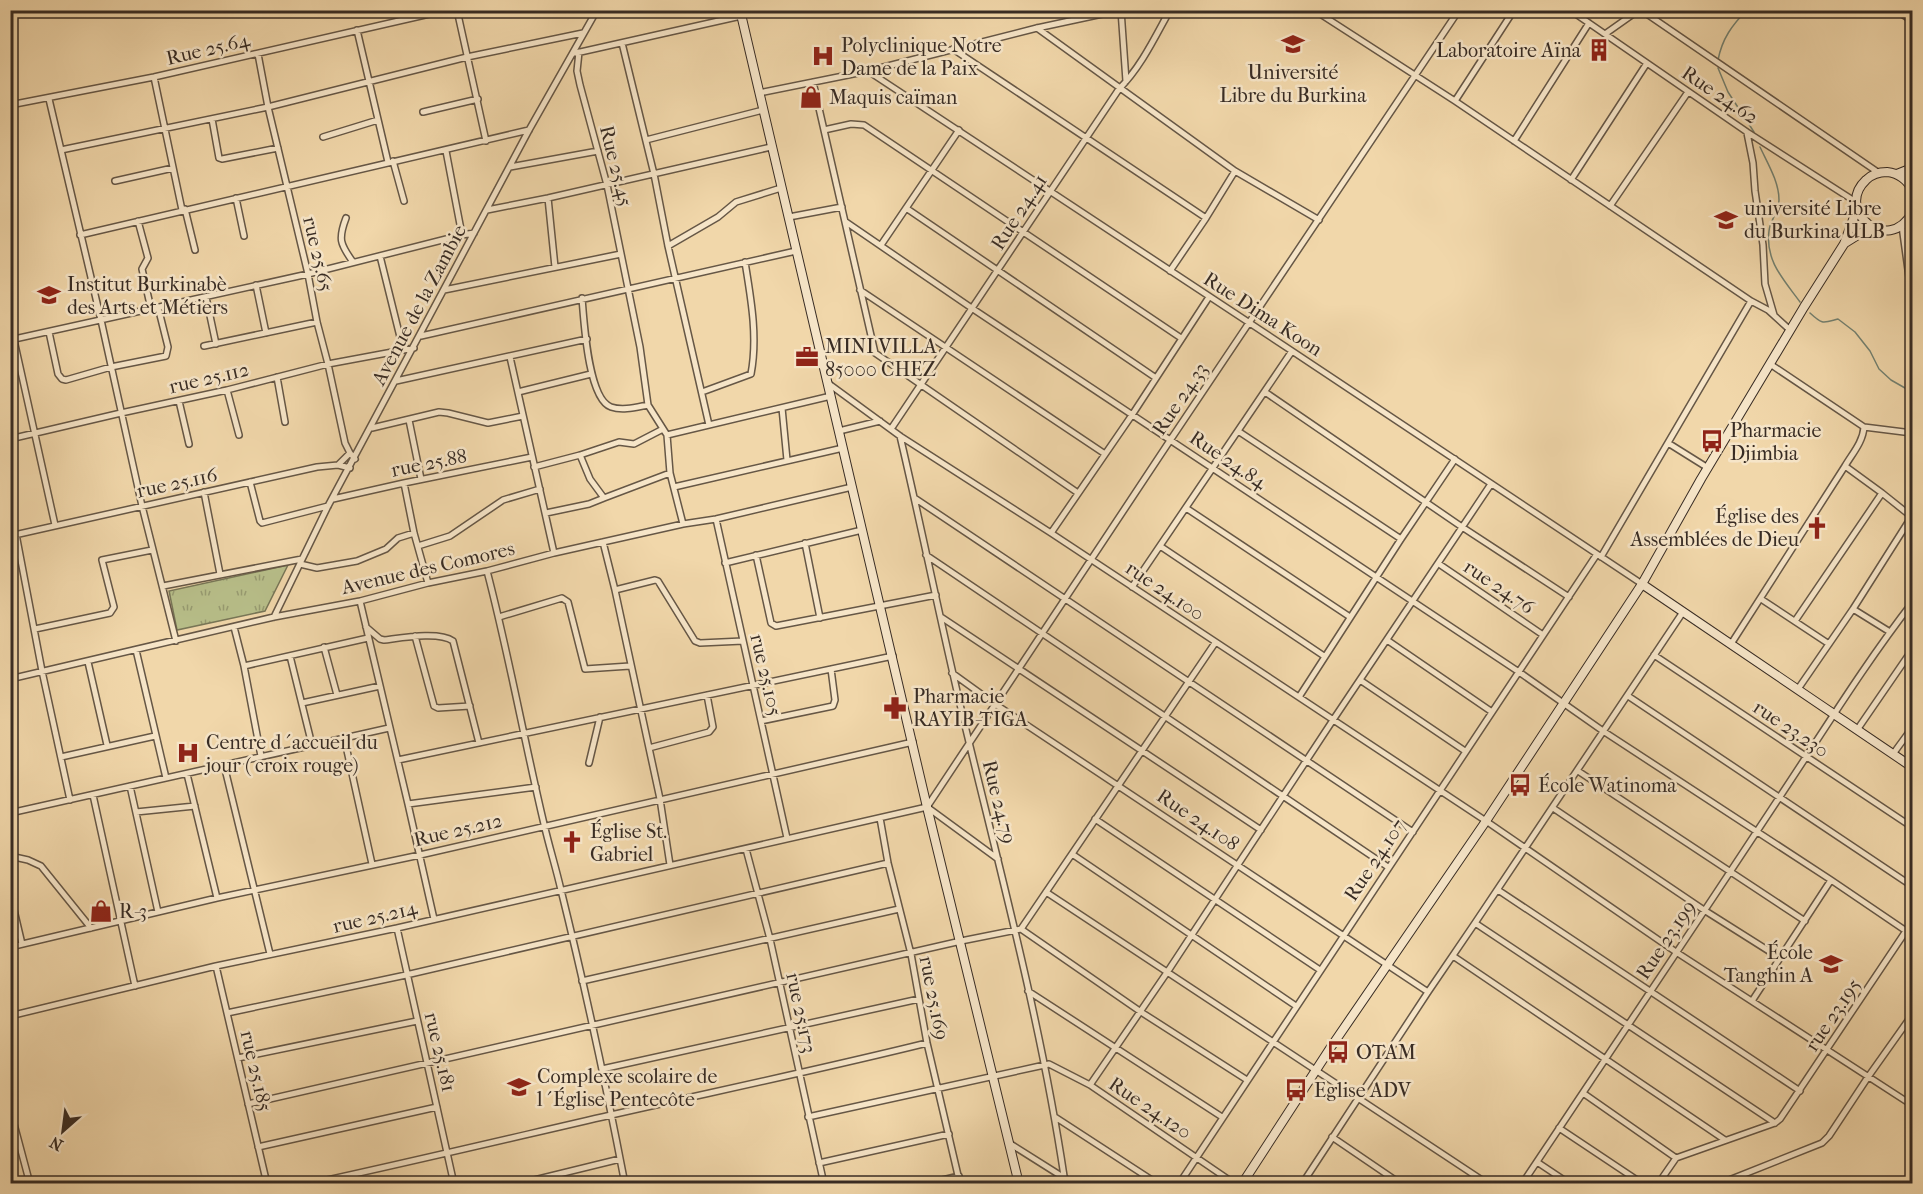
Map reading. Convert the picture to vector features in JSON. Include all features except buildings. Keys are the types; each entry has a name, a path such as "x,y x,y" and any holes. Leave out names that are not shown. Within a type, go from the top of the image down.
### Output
{"street":[{"name":"Rue 25.64","path":"10,105 154,77 447,10"},
{"path":"457,10 486,141"},
{"path":"596,12 606,10"},
{"name":"Rue 24.41","path":"891,429 1119,89 1144,56 1170,10"},
{"path":"1314,10 1455,101 1774,315 1790,330"},
{"name":"Rue 24.33","path":"927,807 1459,10"},
{"path":"1455,101 1514,10"},
{"name":"Rue 24.62","path":"1570,10 1857,206"},
{"path":"1605,33 1640,10 1879,173"},
{"path":"1896,10 1912,21"},
{"path":"759,93 868,71 1036,28 1121,11 1126,82"},
{"name":"Avenue de la Zambie","path":"274,617 328,506 372,428 529,130 596,12"},
{"path":"572,54 740,13 927,807 1019,1184"},
{"path":"1514,141 1589,23"},
{"path":"1036,28 1235,171 1319,220"},
{"path":"357,30 378,120 404,201"},
{"path":"61,150 268,107 467,57 583,33"},
{"path":"622,43 654,174 709,424"},
{"path":"953,49 1206,218"},
{"name":"Rue 25.45","path":"579,52 577,71 607,185 640,347 648,405"},
{"name":"rue 25.65","path":"258,54 268,107 345,442 355,459"},
{"path":"1571,180 1647,63"},
{"name":"Rue Dima Koon","path":"868,71 1642,584"},
{"path":"154,77 173,168 195,250"},
{"path":"813,82 875,353 1078,493"},
{"path":"1610,206 1688,92"},
{"path":"49,99 152,550 176,641"},
{"path":"423,112 478,99"},
{"path":"646,140 763,110"},
{"path":"212,119 219,158 278,148"},
{"path":"323,137 378,120"},
{"path":"824,130 851,124 864,125 1181,338"},
{"path":"80,235 529,130"},
{"path":"881,245 959,130"},
{"path":"1747,132 1754,163 1765,284 1774,315"},
{"path":"487,210 771,147"},
{"path":"446,151 462,235"},
{"path":"510,167 597,151"},
{"path":"115,181 173,168"},
{"path":"1897,174 1912,168"},
{"path":"1170,271 1235,171"},
{"path":"1242,1184 1642,584 1708,468 1844,244 1857,206 1860,188 1864,182 1879,173 1888,172 1904,179 1912,190"},
{"path":"668,246 718,217 736,202 781,188"},
{"path":"236,198 244,236"},
{"path":"548,198 555,267"},
{"path":"1857,206 1861,218 1867,224 1884,231 1902,226 1912,213"},
{"path":"789,217 842,207"},
{"path":"906,208 1156,378"},
{"path":"346,218 341,238 344,249 353,262"},
{"path":"138,221 148,258 142,269 151,309"},
{"name":"Rue 24.84","path":"846,222 1519,672 1603,731 1912,935"},
{"path":"1902,226 1912,299"},
{"path":"1844,244 1861,232 1875,229"},
{"path":"55,525 12,340 308,274 474,233"},
{"path":"421,336 796,251"},
{"path":"444,290 621,254"},
{"path":"380,256 403,349"},
{"path":"702,392 751,374 753,330 745,262"},
{"path":"256,285 266,333"},
{"path":"860,290 1105,454"},
{"path":"206,297 216,344"},
{"path":"1052,533 1209,297"},
{"path":"582,298 591,374 602,401 612,408 627,409 648,405 667,435 670,473 683,524"},
{"name":"Rue 24.107","path":"1179,1184 1465,751 1599,555 1751,301"},
{"path":"49,332 58,374 66,380 111,367 166,356 168,346 158,308"},
{"path":"204,346 317,322"},
{"path":"396,381 586,339"},
{"name":"rue 25.112","path":"10,439 227,390 328,364 414,348"},
{"path":"1132,587 1292,351"},
{"path":"510,357 554,553"},
{"path":"1770,364 1864,427 1912,433"},
{"path":"518,392 591,374"},
{"path":"277,377 285,422"},
{"name":"rue 24.100","path":"829,384 900,436 1052,533 1486,821 1676,952 1912,1105"},
{"path":"227,390 238,435"},
{"path":"1265,392 1569,597"},
{"path":"667,435 831,396"},
{"path":"179,401 189,444"},
{"path":"782,408 787,460"},
{"path":"372,428 443,412 488,423 523,416"},
{"path":"409,420 421,479"},
{"path":"839,431 880,421"},
{"path":"1731,645 1863,437 1864,427"},
{"path":"534,467 619,442 634,444 663,429"},
{"path":"1238,431 1401,539"},
{"name":"Rue 24.79","path":"900,436 952,673 1028,991 1055,1117 1064,1176"},
{"path":"1668,443 1708,468"},
{"path":"674,486 843,448"},
{"path":"338,465 350,453"},
{"path":"580,455 590,479 604,498"},
{"name":"rue 25.88","path":"333,499 532,457"},
{"path":"1299,697 1455,459"},
{"name":"rue 25.116","path":"13,535 317,466 338,465 350,468"},
{"path":"1797,689 1853,609 1912,516 1845,466"},
{"path":"546,513 589,504 670,473"},
{"path":"250,482 262,523 328,506"},
{"path":"404,483 414,533 428,583"},
{"path":"1090,1085 1168,972 1491,484"},
{"name":"Avenue des Comores","path":"10,679 274,617 360,601 554,553 683,524 716,519 852,487"},
{"path":"418,546 450,536 503,500 540,489"},
{"path":"204,492 220,574"},
{"path":"1795,621 1882,493"},
{"path":"915,498 1413,832"},
{"path":"1186,508 1350,616"},
{"name":"rue 25.105","path":"716,519 787,838"},
{"path":"725,563 862,530"},
{"path":"163,586 220,574 301,562 317,568 357,561 386,549 398,537 414,533"},
{"path":"13,535 70,800"},
{"path":"603,542 660,800 670,865"},
{"path":"806,543 820,618"},
{"path":"1160,546 1324,656"},
{"path":"35,629 110,613 114,607 102,560 152,550"},
{"path":"756,555 771,623 776,626 936,595"},
{"path":"926,555 1388,867"},
{"name":"rue 24.76","path":"1439,564 1544,635"},
{"path":"487,571 544,825 593,1025 625,1184"},
{"path":"615,590 658,581 695,641 700,643 743,641"},
{"path":"1642,584 1912,767"},
{"path":"499,617 562,598 568,602 583,668 587,670 630,666"},
{"path":"1761,599 1829,644"},
{"path":"360,601 434,919"},
{"name":"Rue 23.199","path":"1522,1184 1833,714 1912,603"},
{"path":"1853,609 1890,632"},
{"path":"1312,1184 1304,1181 1332,1137 1683,612"},
{"path":"941,616 1261,830"},
{"path":"365,626 384,640 416,636 446,637 453,641 478,743"},
{"path":"234,627 261,756"},
{"path":"416,636 434,706 438,708 470,706"},
{"path":"244,666 368,638"},
{"path":"1387,640 1492,712"},
{"path":"1021,929 1215,643"},
{"path":"324,647 338,695"},
{"path":"1857,730 1912,650"},
{"path":"136,651 166,778"},
{"path":"290,656 312,745"},
{"path":"398,760 892,656"},
{"name":"rue 23.230","path":"1654,656 1912,827"},
{"path":"88,662 107,745"},
{"path":"761,721 833,706 835,700 831,669"},
{"name":"Rue 24.108","path":"952,673 995,704 1428,992"},
{"path":"1360,680 1465,751"},
{"path":"302,703 380,686"},
{"path":"649,748 710,732 712,727 707,695"},
{"path":"1628,696 1912,886"},
{"path":"589,763 600,717"},
{"path":"10,813 389,728"},
{"path":"1893,754 1912,728"},
{"path":"61,757 155,736"},
{"path":"344,737 372,864"},
{"name":"Rue 25.212","path":"10,947 217,898 420,855 913,742"},
{"path":"224,765 270,954"},
{"path":"1578,771 1805,921"},
{"path":"188,774 217,898"},
{"path":"130,786 158,912"},
{"path":"408,804 536,787"},
{"path":"93,795 135,986"},
{"path":"136,812 195,806"},
{"path":"927,807 998,859"},
{"name":"rue 25.214","path":"10,1016 216,966 397,928 927,807"},
{"path":"1553,807 1704,910 1780,958"},
{"name":"rue 25.169","path":"880,818 888,863 920,999 927,1043 960,1184"},
{"path":"1095,819 1320,970"},
{"name":"rue 25.173","path":"746,849 770,939 824,1184"},
{"path":"1072,854 1296,1006"},
{"path":"10,856 41,866 91,928"},
{"path":"227,1013 406,975 888,863"},
{"path":"1752,1001 1831,880"},
{"path":"1498,890 1800,1092"},
{"path":"1046,892 1488,1184"},
{"path":"10,893 22,944"},
{"path":"582,981 899,909"},
{"name":"rue 23.195","path":"1775,1123 1784,1115 1800,1092 1912,922"},
{"path":"1475,923 1775,1123"},
{"name":"rue 25.181","path":"397,928 454,1184"},
{"path":"248,1104 1021,929 1247,1080"},
{"path":"1453,956 1725,1140"},
{"name":"rue 25.185","path":"216,966 267,1184"},
{"path":"1028,991 1222,1117"},
{"path":"602,1069 920,999"},
{"path":"1719,1184 1822,1143 1912,1015"},
{"path":"238,1058 417,1021"},
{"path":"309,1184 927,1043"},
{"path":"808,1117 1044,1064"},
{"name":"Rue 24.120","path":"1044,1064 1053,1065 1090,1085 1236,1184"},
{"path":"1583,1093 1676,1158"},
{"path":"258,1147 437,1107"},
{"path":"10,1109 30,1184"},
{"path":"1055,1117 1158,1184"},
{"path":"1658,1184 1676,1158 1775,1123"},
{"path":"1560,1128 1643,1184"},
{"path":"819,1163 949,1134"},
{"path":"1332,1137 1401,1184"},
{"path":"1009,1143 1074,1184"},
{"path":"518,1184 620,1159"},
{"path":"1537,1162 1570,1184"},
{"path":"926,1184 959,1176"}],"green space":[{"path":"288,565 265,611 177,630 169,591"}],"waterway":[{"path":"1718,60 1728,33 1747,10"},
{"path":"1718,68 1728,92 1754,132"},
{"path":"1760,147 1779,193 1779,204 1769,231 1770,252 1777,270 1800,302"},
{"path":"1810,313 1823,322 1838,319 1855,332 1870,351 1879,369 1891,380 1912,392"}],"place":[{"name":"Université Libre du Burkina","path":"1293,44"},
{"name":"Laboratoire Aïna","path":"1599,50"},
{"name":"Polyclinique Notre Dame de la Paix","path":"823,56"},
{"name":"Maquis caïman","path":"811,97"},
{"name":"université Libre du Burkina ULB","path":"1726,220"},
{"name":"Institut Burkinabè des Arts et Métiers","path":"49,295"},
{"name":"MINI VILLA 85000 CHEZ","path":"807,357"},
{"name":"Pharmacie Djimbia","path":"1712,441"},
{"name":"Église des Assemblées de Dieu","path":"1817,528"},
{"name":"Pharmacie RAYIB-TIGA","path":"895,708"},
{"name":"Centre d´accueil du jour ( croix rouge)","path":"188,753"},
{"name":"École Watinoma","path":"1520,785"},
{"name":"Église St. Gabriel","path":"572,842"},
{"name":"R-3","path":"101,911"},
{"name":"École Tanghin A","path":"1831,964"},
{"name":"OTAM","path":"1338,1052"},
{"name":"Complexe scolaire de l´Église Pentecôte","path":"519,1087"},
{"name":"Eglise ADV","path":"1296,1090"}]}
